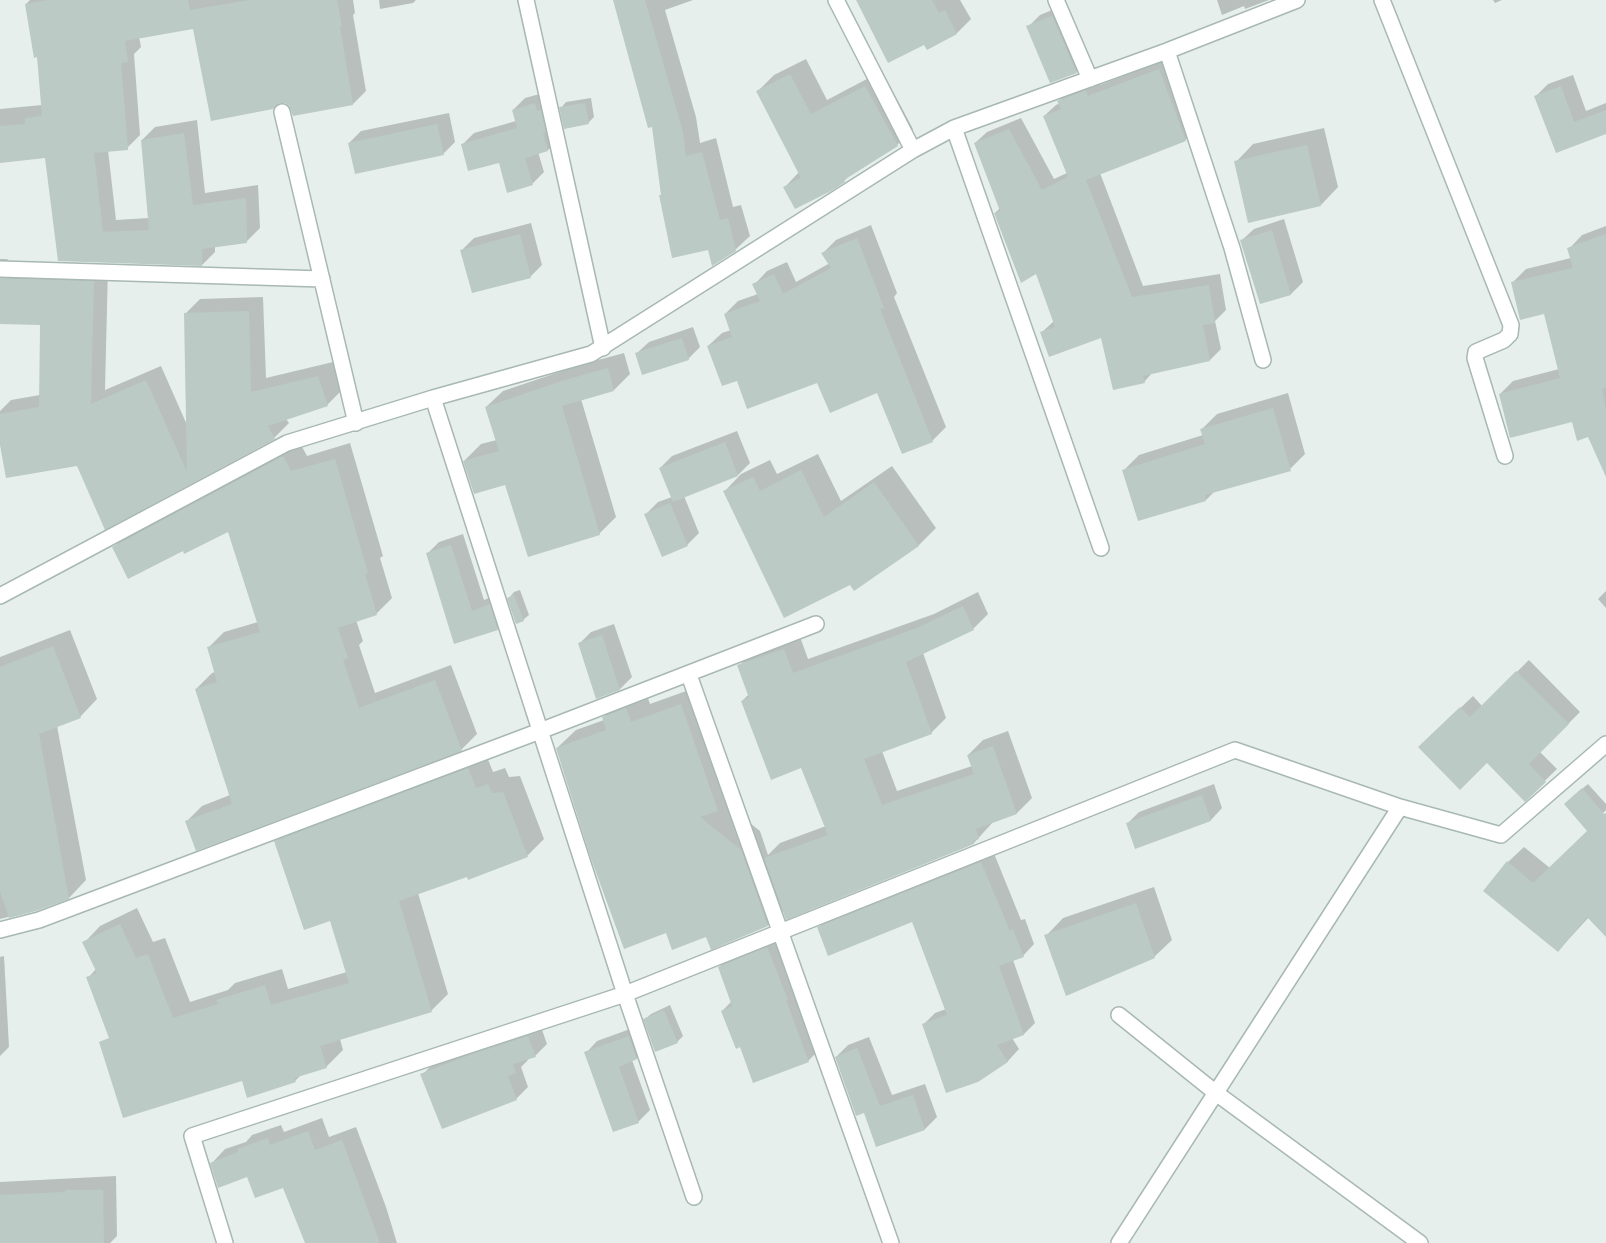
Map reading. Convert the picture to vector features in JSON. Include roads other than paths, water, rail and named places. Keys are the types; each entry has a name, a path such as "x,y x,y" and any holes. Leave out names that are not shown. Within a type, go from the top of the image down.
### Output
{"street":[{"path":"526,0 603,348"},
{"path":"836,0 913,150"},
{"path":"1056,0 1090,78"},
{"path":"0,596 288,443 433,398 591,354 913,150 954,128 1167,51 1297,0"},
{"path":"1382,0 1511,325 1510,334 1504,340 1476,352 1475,358 1505,456"},
{"path":"1167,51 1232,248 1263,360"},
{"path":"282,112 356,423"},
{"path":"954,128 1100,548"},
{"path":"0,269 322,279"},
{"path":"433,398 625,994 694,1197"},
{"path":"0,930 39,920 540,732 816,624"},
{"path":"689,675 891,1243"},
{"path":"225,1243 192,1136 625,994 1235,750 1400,807 1500,834 1606,744"},
{"path":"1119,1243 1400,807"},
{"path":"1119,1015 1216,1093 1420,1243"}]}
